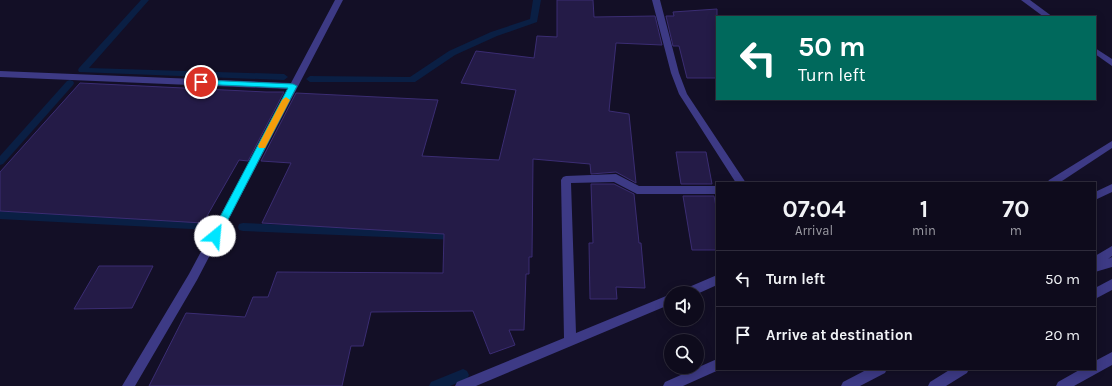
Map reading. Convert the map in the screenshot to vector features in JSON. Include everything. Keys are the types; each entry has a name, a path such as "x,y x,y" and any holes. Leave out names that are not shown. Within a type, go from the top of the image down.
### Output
{"street":[{"path":"128,386 193,277 339,0"},
{"path":"656,0 675,73 683,94 739,182"},
{"path":"1025,0 1047,16"},
{"path":"1096,51 1112,63"},
{"path":"0,74 293,86"},
{"path":"1054,182 1112,144"},
{"path":"570,341 566,180 616,178 637,190 716,190"},
{"path":"1096,196 1112,188"},
{"path":"1096,261 1112,250"},
{"path":"1096,267 1112,262"},
{"path":"703,286 716,280"},
{"path":"1096,293 1112,284"},
{"path":"461,386 664,302"},
{"path":"1096,367 1112,358"},
{"path":"669,386 716,365"},
{"path":"847,386 879,370"},
{"path":"934,386 961,370"},
{"path":"1062,386 1090,370"}],"building":[{"path":"557,0 593,0 594,17 655,16 662,45 616,43 609,111 629,114 636,183 616,172 591,174 590,164 533,159 532,257 529,257 529,274 526,274 524,330 509,330 515,345 490,354 473,311 371,312 363,346 351,346 342,386 149,386 186,313 245,317 253,297 268,297 277,272 443,273 444,234 262,223 291,163 261,161 296,93 438,100 422,156 499,160 516,90 461,83 476,51 534,58 537,36 557,37"},
{"path":"717,9 716,78 687,78 679,46 673,46 666,16 674,16 673,12"},
{"path":"80,83 284,92 248,161 239,160 203,223 0,211 0,172"},
{"path":"676,152 706,152 712,184 681,184"},
{"path":"591,184 614,184 634,194 639,243 641,243 645,288 616,287 617,299 590,299 589,243 593,243"},
{"path":"683,196 714,196 716,207 716,250 692,250"},
{"path":"99,266 153,266 132,308 74,309"}],"waterway":[{"path":"145,0 82,70 284,77"},
{"path":"310,79 412,80 452,53 494,34 534,20 537,0"},
{"path":"0,162 70,83"},
{"path":"0,215 210,226"},
{"path":"243,227 457,236"},
{"path":"435,386 463,375"}],"slow traffic":[{"path":"262,146 286,100"}],"route":[{"path":"201,82 293,86 215,236"}]}
